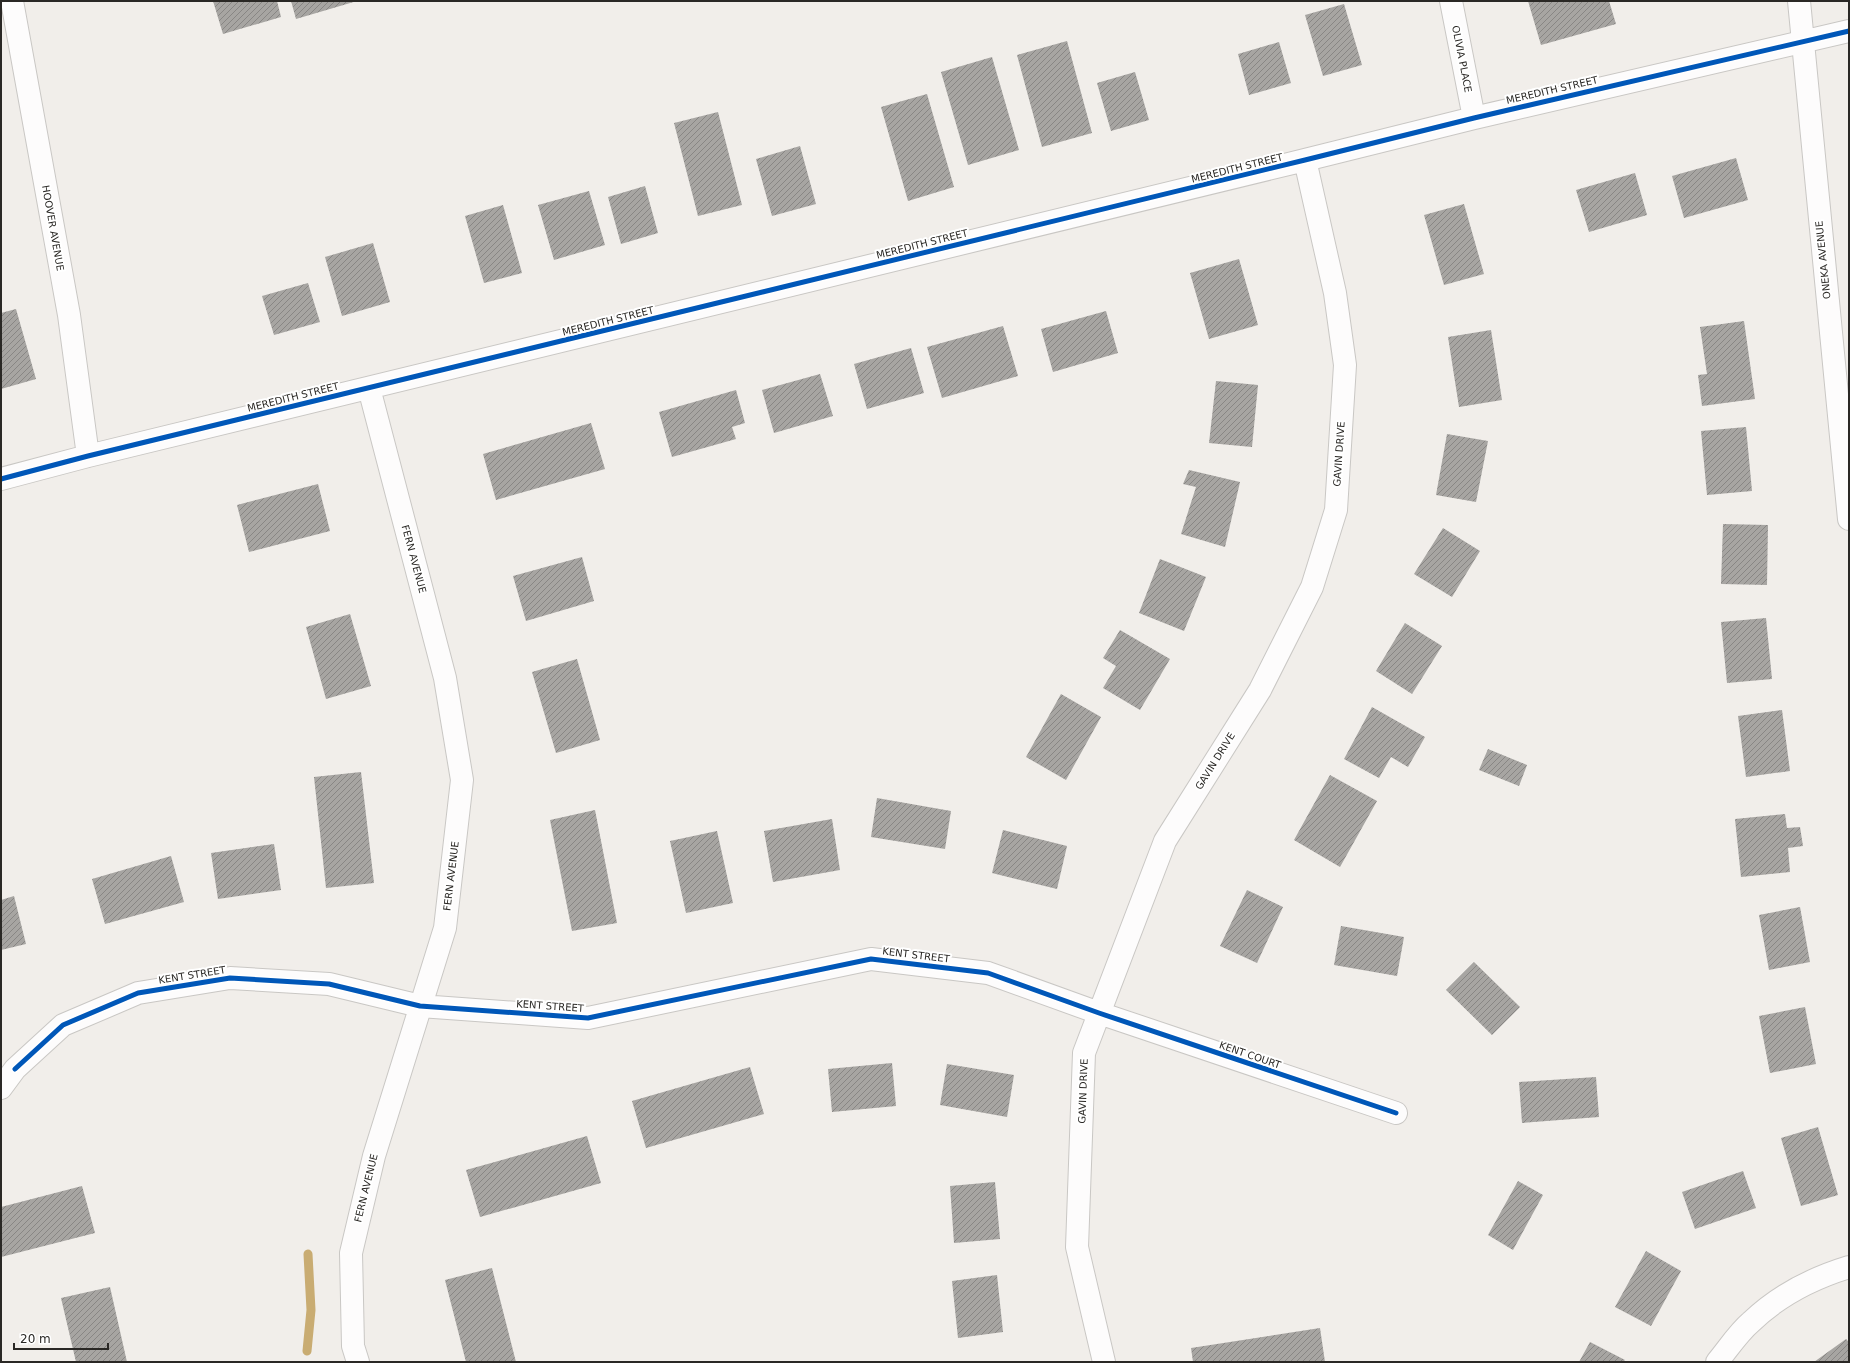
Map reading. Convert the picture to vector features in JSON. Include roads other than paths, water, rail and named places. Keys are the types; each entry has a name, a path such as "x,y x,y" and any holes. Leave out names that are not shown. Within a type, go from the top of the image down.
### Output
{"street":[{"name":"HOOVER AVENUE","path":"12,1 69,315 88,456"},
{"name":"OLIVIA PLACE","path":"1451,1 1474,118"},
{"name":"ONEKA AVENUE","path":"1799,1 1849,519"},
{"name":"MEREDITH STREET","path":"1,479 88,456 1474,118 1849,32"},
{"name":"GAVIN DRIVE","path":"1104,1362 1077,1247 1084,1053 1165,841 1260,690 1312,587 1336,510 1345,365 1335,293 1305,160"},
{"name":"FERN AVENUE","path":"358,1362 353,1346 351,1253 374,1156 445,928 462,780 445,678 369,388"},
{"name":"KENT STREET","path":"1,1088 15,1069 63,1025 138,993 230,978 329,984 420,1006 588,1018 871,959 988,973 1099,1013"},
{"name":"KENT COURT","path":"1099,1013 1396,1113"},
{"path":"1717,1362 1750,1322 1785,1295 1825,1274 1849,1267"}],"waterway":[{"path":"307,1351 311,1310 308,1254"}]}
